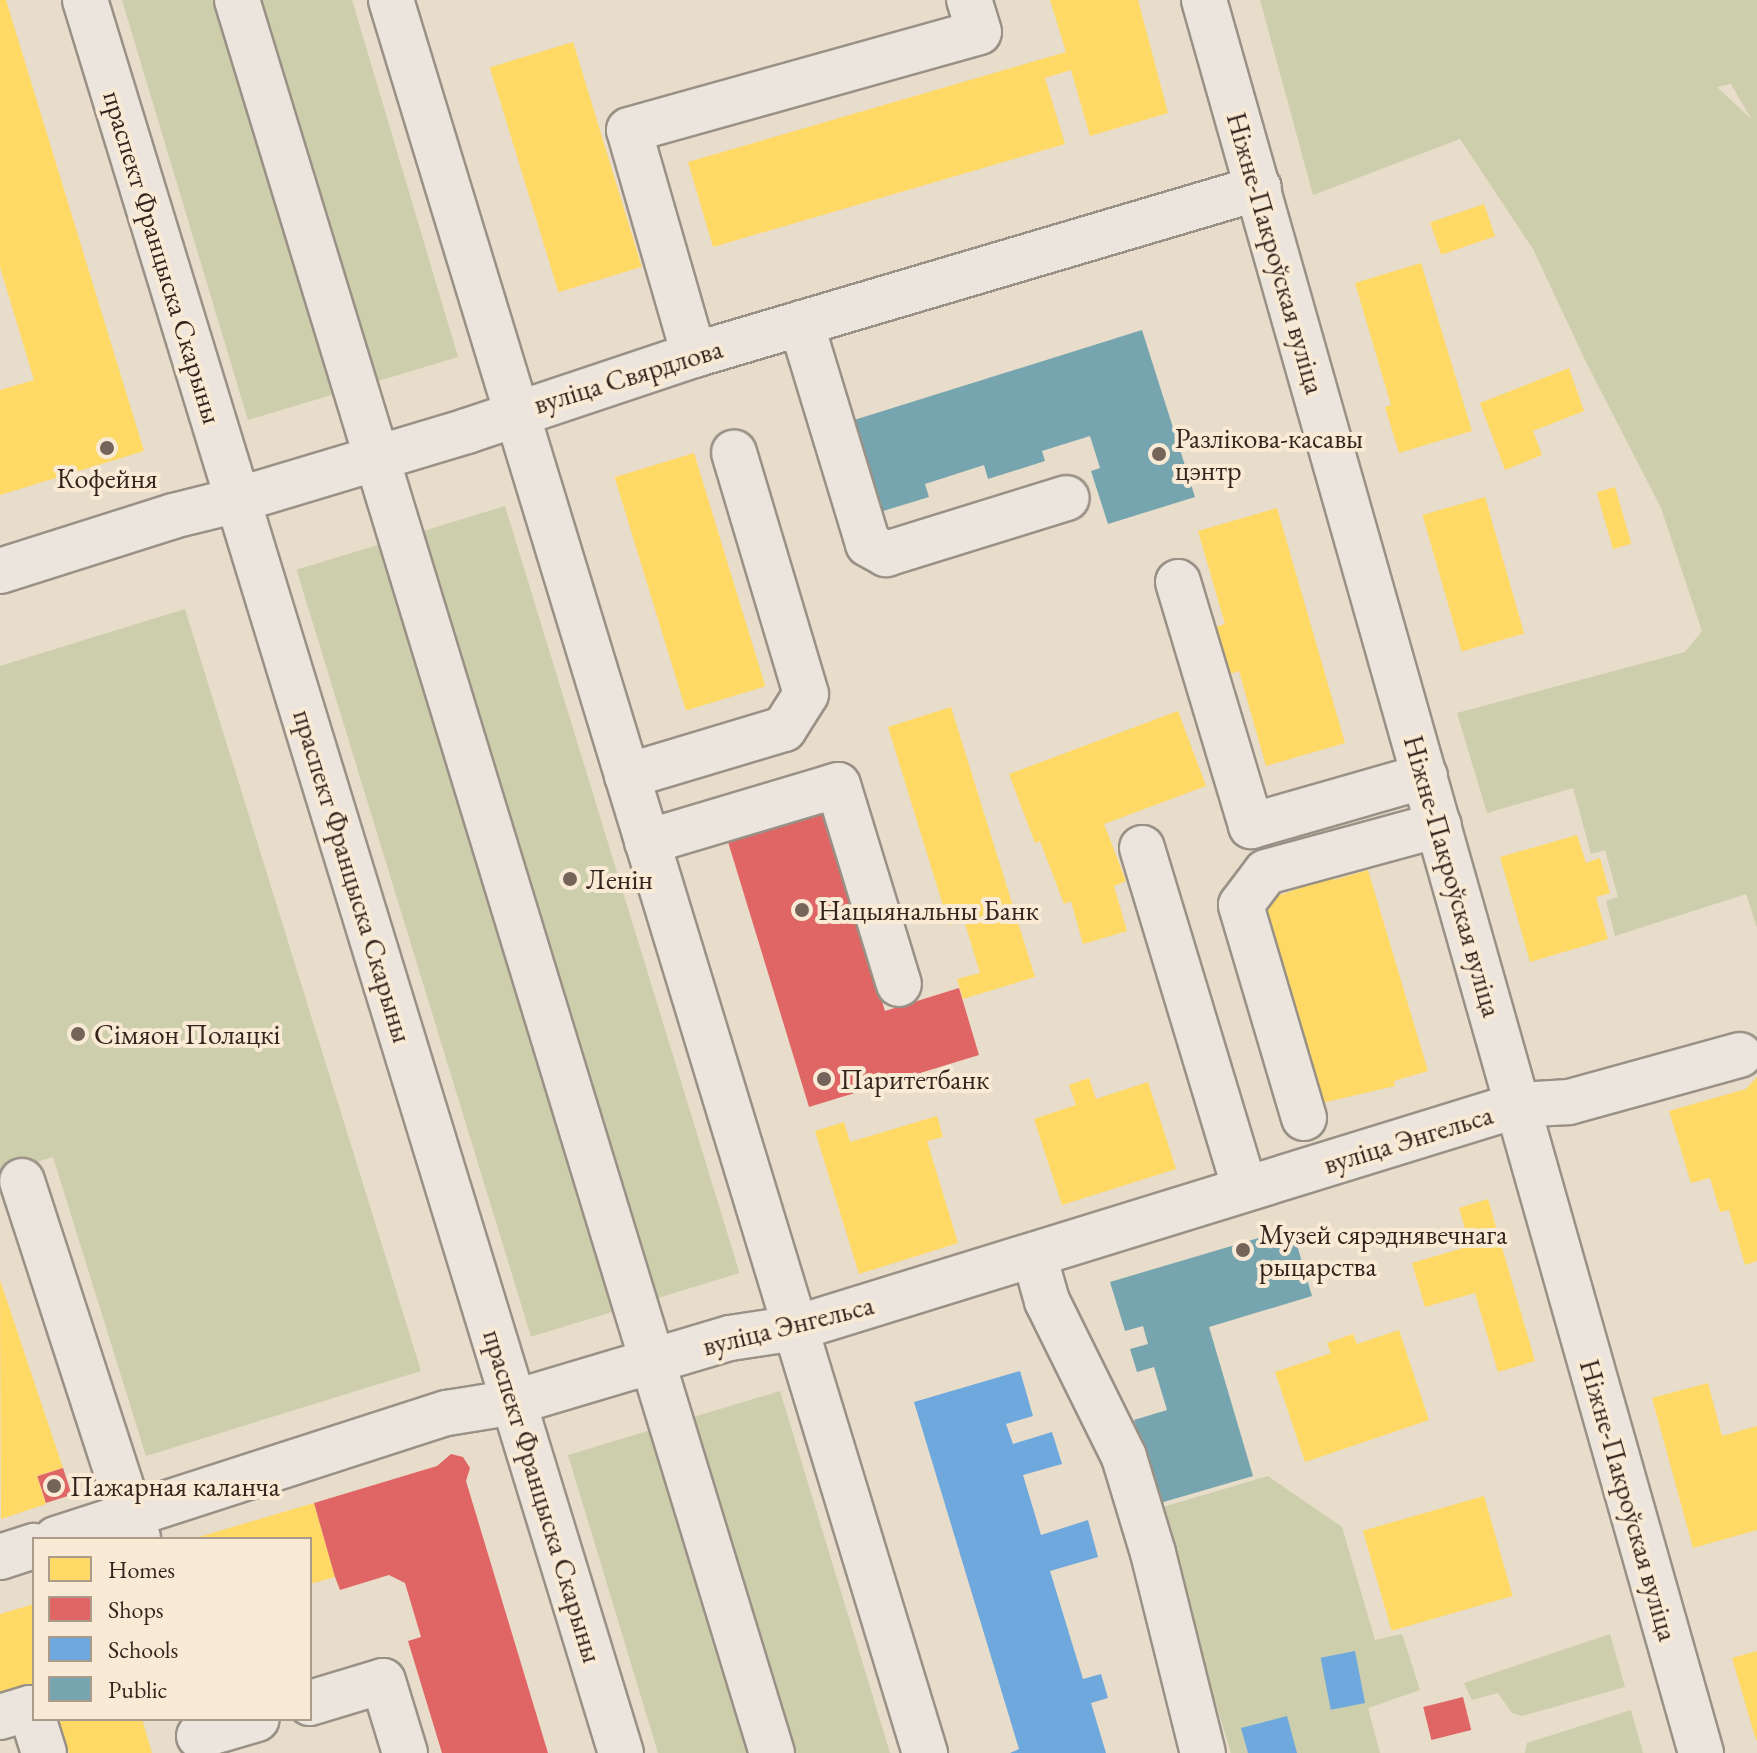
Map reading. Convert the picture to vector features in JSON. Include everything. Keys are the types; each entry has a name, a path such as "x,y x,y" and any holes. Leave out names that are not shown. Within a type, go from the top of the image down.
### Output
{"street":[{"name":"праспект Францыска Скарыны","path":"85,0 621,1753"},
{"path":"237,0 772,1753"},
{"path":"391,0 925,1753"},
{"path":"694,355 629,130 979,32 969,0"},
{"name":"Ніжне-Пакроўская вуліца","path":"1204,0 1701,1753"},
{"name":"вуліца Свярдлова","path":"0,571 173,516 378,457 694,355 1259,188"},
{"path":"801,323 868,544 886,554 1067,498"},
{"path":"627,776 784,729 806,694 734,452"},
{"path":"1178,582 1251,826 1425,776"},
{"path":"647,842 838,785 899,984"},
{"path":"1304,1118 1241,905 1266,872 1439,825"},
{"path":"1142,848 1245,1189"},
{"name":"вуліца Энгельса","path":"69,1537 134,1527 447,1413 515,1402 730,1338 796,1328 1518,1105 1569,1102 1740,1055"},
{"path":"22,1181 134,1527"},
{"path":"1034,1255 1047,1301 1124,1457 1153,1553 1203,1753"},
{"path":"0,1557 32,1547"},
{"path":"312,1702 383,1681 405,1753"},
{"path":"0,1717 30,1708 32,1714"},
{"path":"34,1721 44,1753"},
{"path":"199,1736 250,1721"}],"green space":[{"path":"122,0 352,0 458,357 248,420"},
{"path":"1260,0 1757,0 1757,928 1746,894 1615,936 1606,901 1618,897 1605,850 1591,854 1573,788 1487,813 1457,713 1685,652 1702,631 1661,508 1586,362 1533,249 1460,139 1313,195","holes":["1731,84 1750,118 1717,87"]},
{"path":"505,506 739,1273 531,1337 297,570"},
{"path":"185,609 421,1371 146,1456 53,1157 0,1173 0,666"},
{"path":"780,1391 890,1753 658,1753 568,1455"},
{"path":"1268,1476 1342,1527 1375,1640 1402,1634 1420,1690 1368,1708 1380,1753 1231,1753 1156,1509"},
{"path":"1610,1634 1625,1687 1522,1716 1512,1713 1498,1693 1472,1700 1464,1683"},
{"path":"1631,1710 1643,1753 1525,1753 1527,1743"}],"building: Homes":[{"path":"0,0 6,0 144,451 0,495 0,390 34,380 0,267"},
{"path":"1050,0 1138,0 1168,113 1090,136 1071,70 1045,78 1065,144 713,247 688,162 1066,52"},
{"path":"573,42 642,267 559,292 490,67"},
{"path":"1484,204 1495,236 1441,255 1430,223"},
{"path":"1421,263 1472,431 1399,453 1385,407 1391,405 1355,283"},
{"path":"1569,368 1584,411 1533,431 1542,455 1505,470 1480,403"},
{"path":"694,453 765,686 686,711 615,477"},
{"path":"1615,487 1631,544 1613,549 1597,492"},
{"path":"1485,497 1524,633 1462,651 1423,515"},
{"path":"1277,508 1345,743 1266,766 1239,671 1223,676 1209,629 1225,624 1198,531"},
{"path":"951,707 1035,977 963,999 957,979 980,973 964,920 949,925 888,727"},
{"path":"1178,711 1206,786 1104,824 1126,881 1114,886 1127,931 1083,944 1071,901 1064,904 1040,841 1035,843 1009,774"},
{"path":"1577,835 1586,863 1600,858 1610,893 1596,897 1608,939 1530,962 1500,857"},
{"path":"1368,870 1428,1071 1394,1081 1395,1086 1322,1103 1261,902 1333,876 1334,880"},
{"path":"1757,1077 1757,1261 1745,1265 1729,1210 1720,1212 1710,1178 1691,1183 1669,1111 1746,1089"},
{"path":"1089,1078 1096,1099 1148,1082 1176,1169 1062,1205 1034,1119 1076,1105 1069,1085"},
{"path":"937,1116 943,1137 927,1141 958,1243 859,1274 815,1131 844,1122 850,1142"},
{"path":"1488,1199 1535,1361 1498,1372 1475,1293 1425,1307 1412,1263 1470,1246 1459,1208"},
{"path":"0,1280 63,1468 37,1476 46,1504 1,1519"},
{"path":"1399,1330 1429,1420 1305,1462 1275,1372 1331,1353 1327,1343 1353,1334 1357,1344"},
{"path":"1708,1383 1722,1436 1757,1426 1757,1530 1693,1548 1652,1398"},
{"path":"1484,1496 1513,1596 1392,1631 1363,1531"},
{"path":"314,1503 335,1577 312,1583 312,1537 199,1537"},
{"path":"32,1605 32,1686 0,1696 0,1614"},
{"path":"1757,1651 1757,1740 1756,1740 1732,1658"},
{"path":"59,1721 143,1721 152,1753 69,1753"}],"building: Shops":[{"name":"Нацыянальны Банк","path":"821,802 885,1011 959,988 979,1055 809,1107 725,832"},
{"path":"451,1454 463,1457 470,1468 466,1481 548,1753 442,1753 408,1641 421,1637 405,1583 389,1575 340,1590 335,1577 314,1503 437,1466"},
{"name":"Пажарная каланча","path":"63,1468 72,1495 46,1503 37,1476"},
{"path":"1463,1697 1471,1730 1431,1740 1423,1707"}],"building: Schools":[{"path":"1020,1371 1033,1416 1006,1424 1013,1444 1052,1432 1062,1464 1023,1475 1041,1535 1088,1520 1098,1557 1050,1571 1083,1679 1101,1674 1108,1698 1091,1703 1106,1753 1010,1753 1019,1749 914,1402"},
{"path":"1355,1651 1365,1703 1331,1710 1321,1658"},
{"path":"1287,1716 1297,1753 1248,1753 1241,1728"}],"building: Public":[{"path":"1142,330 1195,497 1108,524 1091,471 1100,468 1090,436 1042,451 1045,461 988,479 984,465 925,484 929,497 880,512 851,421"},
{"path":"1292,1228 1312,1296 1209,1327 1253,1476 1160,1503 1134,1420 1167,1410 1154,1367 1137,1372 1130,1349 1148,1344 1143,1326 1125,1331 1110,1282"}],"place":[{"name":"Кофейня","path":"107,448"},
{"name":"Разлікова-касавы цэнтр","path":"1159,454"},
{"name":"Ленін","path":"570,879"},
{"name":"Нацыянальны Банк","path":"802,910"},
{"name":"Сімяон Полацкі","path":"78,1034"},
{"name":"Паритетбанк","path":"824,1079"},
{"name":"Музей сярэднявечнага рыцарства","path":"1243,1250"},
{"name":"Пажарная каланча","path":"54,1486"}]}
